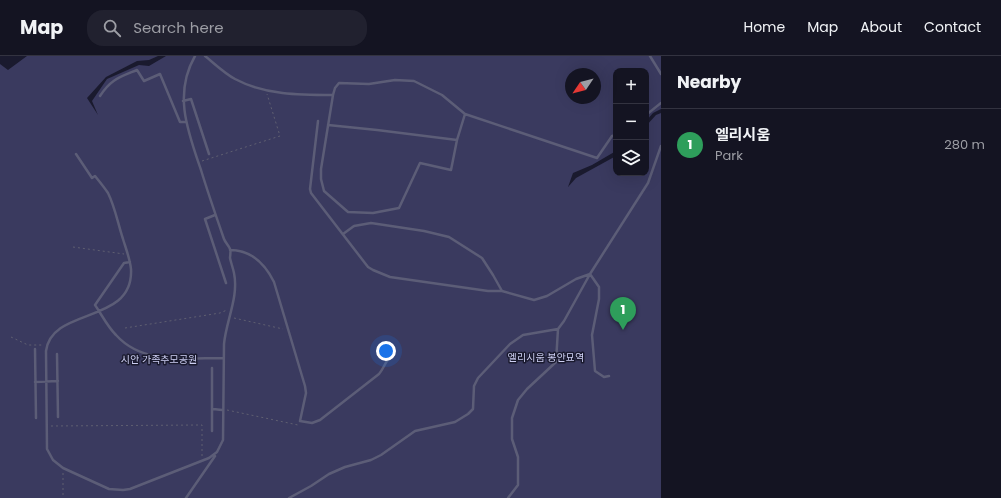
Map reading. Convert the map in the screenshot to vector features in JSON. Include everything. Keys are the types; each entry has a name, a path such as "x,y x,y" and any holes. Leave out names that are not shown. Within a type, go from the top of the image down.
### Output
{"lane":[{"path":"186,498 217,452 222,440 224,335 232,308 235,281 230,250 215,215 186,122 183,101 185,83 195,56"},
{"path":"205,56 234,78 265,90 288,95 333,95"},
{"path":"650,56 661,74"},
{"path":"100,96 110,83 137,70 144,81 160,74 180,122 186,122"},
{"path":"465,114 456,140 451,170 420,163 399,208 373,213 348,212 324,191 321,179 321,170 333,95 335,88 339,83 369,84 395,80 414,81 442,95 465,114 597,158 613,136"},
{"path":"183,101 191,99 209,154"},
{"path":"649,113 661,103"},
{"path":"318,121 310,189 314,197 368,267 390,277 488,291 502,291 534,300 547,296 590,274"},
{"path":"328,125 456,140"},
{"path":"508,498 518,485 518,458 512,439 512,418 518,400 527,389 556,362 558,329 590,274 648,183 661,146"},
{"path":"76,154 92,178 95,176 108,193 130,262 131,274 124,294 116,302 99,311 60,327 52,335 47,345 46,442 49,455 63,468 109,489 123,490 137,487 203,461 217,452"},
{"path":"215,215 205,219 226,283"},
{"path":"343,234 354,226 372,223 424,231 449,237 482,258 502,291"},
{"path":"230,250 243,251 259,261 270,274 277,289 290,331 306,393 300,421 312,423 320,420 379,374 383,370 386,361 393,355"},
{"path":"130,262 124,263 95,305 116,336 128,346 145,354 160,358 223,358"},
{"path":"590,274 599,287 599,299 592,335 596,371 604,377 609,376"},
{"path":"289,498 329,474 345,467 371,460 381,455 415,430 456,422 474,409 474,386 478,378 510,344 523,335 558,329"},
{"path":"35,349 36,418"},
{"path":"57,354 58,417"},
{"path":"212,368 212,431"},
{"path":"35,382 58,381"},
{"path":"213,409 222,410"}],"path":[{"path":"198,162 280,136 265,90"},
{"path":"73,247 128,255"},
{"path":"125,328 220,313 232,308"},
{"path":"229,317 290,331"},
{"path":"11,337 28,345 47,345"},
{"path":"222,410 299,425 300,421"},
{"path":"46,426 202,425 201,453 203,461"},
{"path":"63,468 63,498"}],"green space":[{"path":"27,56 158,56 149,60 137,61 106,77 87,98 98,115 92,101 107,79 139,65 149,66 166,56 661,56 661,109 653,113 649,118 649,68 613,68 613,153 592,165 573,173 568,187 576,178 613,158 613,176 649,176 649,123 656,115 661,113 661,498 0,498 0,64 8,70"}],"place":[{"name":"엘리시움","path":"623,330"}],"park label":[{"name":"엘리시움 봉안묘역","path":"546,357"},
{"name":"시안 가족추모공원","path":"159,359"}]}
